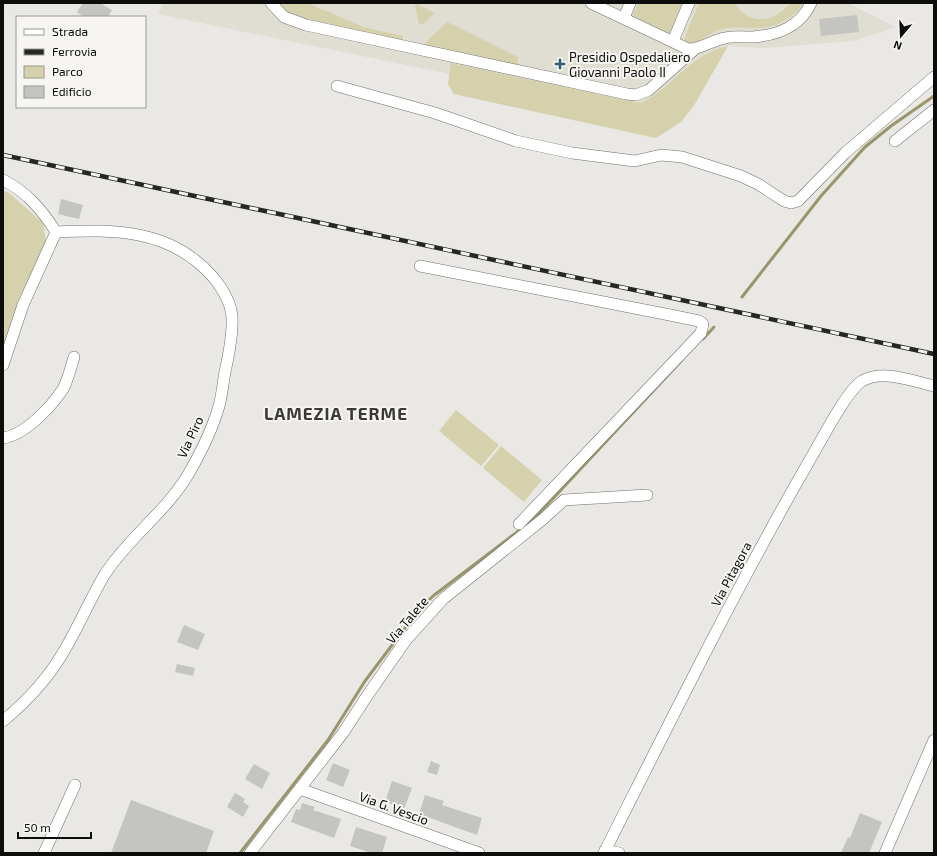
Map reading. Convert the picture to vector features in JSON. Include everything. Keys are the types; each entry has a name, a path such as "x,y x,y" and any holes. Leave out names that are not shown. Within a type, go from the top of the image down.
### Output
{"street":[{"path":"271,3 284,17 306,25 636,95 649,90 695,49 708,42 727,37 770,35 782,31 793,26 802,17 811,3"},
{"path":"591,3 688,49 695,49"},
{"path":"624,18 630,3"},
{"path":"673,41 689,3"},
{"path":"337,86 435,113 516,140 572,153 634,161 661,155 682,157 740,176 758,184 784,201 791,203 798,201 850,148 934,77"},
{"path":"895,141 934,110"},
{"path":"3,180 27,196 43,212 56,232 23,304 3,365"},
{"name":"Via Piro","path":"3,721 23,704 41,685 64,651 105,575 116,560 177,490 189,473 219,407 231,342 232,316 228,301 218,284 202,265 180,249 152,238 127,233 56,232"},
{"path":"420,266 670,315 699,321 703,324 701,333 519,524"},
{"path":"3,438 11,437 43,415 63,388 74,357"},
{"name":"Via Pitagora","path":"604,852 697,668 773,525 843,403 861,382 873,376 885,375 934,386"},
{"path":"552,489 564,500 647,495"},
{"name":"Via Talete","path":"250,853 344,733 367,696 406,640 443,599 542,520 564,500"},
{"path":"885,853 934,740"},
{"path":"44,853 75,785"},
{"name":"Via G. Vescio","path":"300,789 479,853"},
{"path":"604,852 619,853"}],"shaded area":[{"name":"Presidio Ospedaliero Giovanni Paolo II","path":"163,3 848,3 896,27 854,41 766,48 728,46 693,107 681,122 656,138 454,94 448,84 450,74 158,14"}],"green space":[{"path":"277,3 308,3 363,27 403,36 403,40 298,19 285,14"},
{"path":"638,3 685,3 671,36 632,17"},
{"path":"699,3 734,3 747,15 762,19 777,15 790,3 803,3 793,15 768,27 739,27 722,29 691,44 686,44 684,39"},
{"path":"417,4 435,13 422,25 419,24 415,6"},
{"path":"447,22 518,57 518,66 425,46 426,42"},
{"path":"728,46 693,107 681,122 656,138 454,94 448,84 451,63 641,103 663,89 702,56 714,50"},
{"path":"3,191 8,192 43,223 46,241 40,258 19,298 3,348"},
{"path":"456,410 499,445 481,466 439,431"},
{"path":"501,446 542,480 524,502 483,468"}],"building":[{"path":"83,3 100,3 112,10 109,16 83,16 77,12"},
{"path":"857,15 859,32 821,36 819,19"},
{"path":"61,199 83,205 79,219 58,214"},
{"path":"184,625 205,634 198,650 177,642"},
{"path":"177,664 195,668 193,676 175,672"},
{"path":"431,761 440,765 437,775 427,772"},
{"path":"333,763 350,770 343,787 326,780"},
{"path":"254,764 270,773 262,789 245,779"},
{"path":"392,781 412,788 404,809 385,802"},
{"path":"235,793 245,799 243,802 249,806 243,817 227,807"},
{"path":"425,795 444,801 442,805 482,818 477,835 419,814"},
{"path":"131,800 214,831 206,853 111,853"},
{"path":"302,803 315,807 313,810 341,819 334,838 291,822 296,809 300,810"},
{"path":"860,813 882,822 869,853 841,853 848,837 850,838"},
{"path":"356,827 387,837 382,853 371,853 350,846"}],"waterway":[{"path":"742,297 821,196 865,147 891,126 934,96"},
{"path":"703,339 714,327"},
{"path":"240,853 328,740 365,681 417,612 433,596 533,520 682,360"}],"railway":[{"path":"3,155 934,354"}],"place":[{"name":"Presidio Ospedaliero Giovanni Paolo II","path":"560,64"}],"district":[{"name":"LAMEZIA TERME","path":"336,414"}]}
